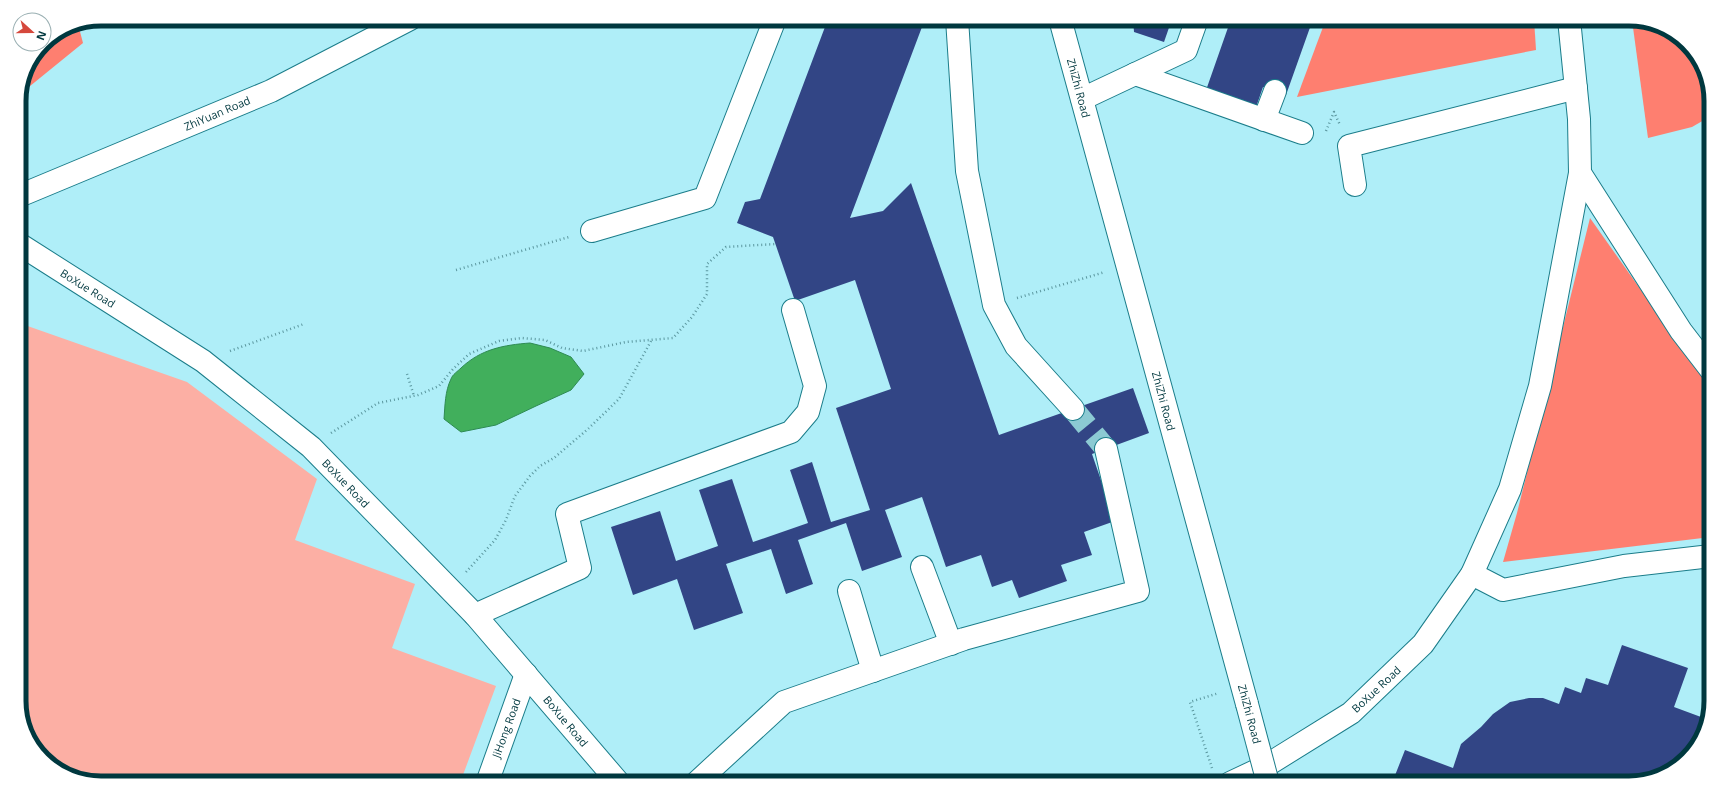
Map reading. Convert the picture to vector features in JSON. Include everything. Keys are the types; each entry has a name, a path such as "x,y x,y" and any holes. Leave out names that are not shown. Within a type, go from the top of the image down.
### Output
{"street":[{"name":"ZhiYuan Road","path":"26,193 271,91 396,26"},
{"path":"592,230 705,198 772,26"},
{"path":"957,26 967,171 994,305 1016,346 1073,409"},
{"name":"ZhiZhi Road","path":"1062,26 1266,775"},
{"path":"1082,99 1186,50 1195,26"},
{"name":"BoXue Road","path":"1266,775 1351,713 1423,644 1472,574 1510,489 1540,386 1580,173 1579,119 1570,26"},
{"path":"1136,74 1302,133"},
{"path":"1355,184 1349,146 1576,88"},
{"path":"1264,120 1275,91"},
{"path":"1580,173 1681,331 1704,361"},
{"name":"BoXue Road","path":"26,248 203,361 311,447 475,615 613,776"},
{"path":"475,615 580,568 567,514 791,432 808,412 815,386 793,310"},
{"path":"704,776 784,702 951,644 1138,591 1106,449"},
{"path":"1472,574 1503,590 1624,566 1704,557"},
{"path":"922,567 951,644"},
{"path":"849,591 873,671"},
{"name":"JiHong Road","path":"490,776 526,674"}],"path":[{"path":"456,270 592,230"},
{"path":"311,447 340,426 378,403 414,396 439,386 453,369 469,354 499,341 522,338 545,340 562,348 583,351 626,342 672,338 692,317 707,294 707,264 726,247 776,244"},
{"path":"994,305 1128,266"},
{"path":"203,361 304,324"},
{"path":"449,589 495,540 506,520 515,496 530,476 540,466 554,458 588,430 619,399 651,341"},
{"path":"407,374 414,396"},
{"path":"1212,768 1190,702 1245,695"}],"shaded area":[{"path":"1323,26 1534,26 1536,50 1297,97"},
{"path":"1633,26 1644,27 1658,32 1675,41 1689,55 1703,86 1704,120 1692,127 1648,138"},
{"path":"79,29 83,43 27,89 32,72 41,55 45,52 52,52 52,45 55,41"},
{"path":"1590,218 1704,379 1704,538 1503,562 1517,513"},
{"path":"26,325 187,382 317,479 295,540 415,584 392,648 496,686 463,776 96,776 86,775 72,770 55,761 41,747 34,734 27,716 26,706"},
{"path":"530,343 550,348 571,357 584,374 571,390 496,425 461,432 444,419 449,384 453,376 461,368 477,356 493,349"}],"building":[{"path":"825,26 922,26 850,218 883,211 911,183 999,435 1133,388 1149,433 1092,454 1115,521 1084,532 1092,555 1061,565 1067,581 1019,598 1012,580 992,587 981,555 946,567 922,497 885,510 902,557 862,571 846,523 798,540 813,584 786,594 771,549 726,564 743,613 694,630 677,579 633,595 611,527 660,511 676,561 718,546 699,490 732,479 753,542 808,523 790,470 812,462 831,522 870,510 836,408 891,389 855,280 795,301 773,237 737,223 745,202 760,199"},
{"path":"1134,26 1170,26 1164,42 1134,32"},
{"path":"1229,26 1311,26 1286,95 1263,87 1254,113 1204,96"},
{"path":"1622,645 1688,668 1674,707 1701,717 1689,747 1675,761 1658,770 1629,776 1395,776 1405,750 1453,768 1461,744 1481,727 1493,714 1510,702 1529,698 1543,698 1559,704 1565,687 1581,693 1586,678 1608,685"}],"tunnel":[{"path":"1073,409 1106,449"}]}
